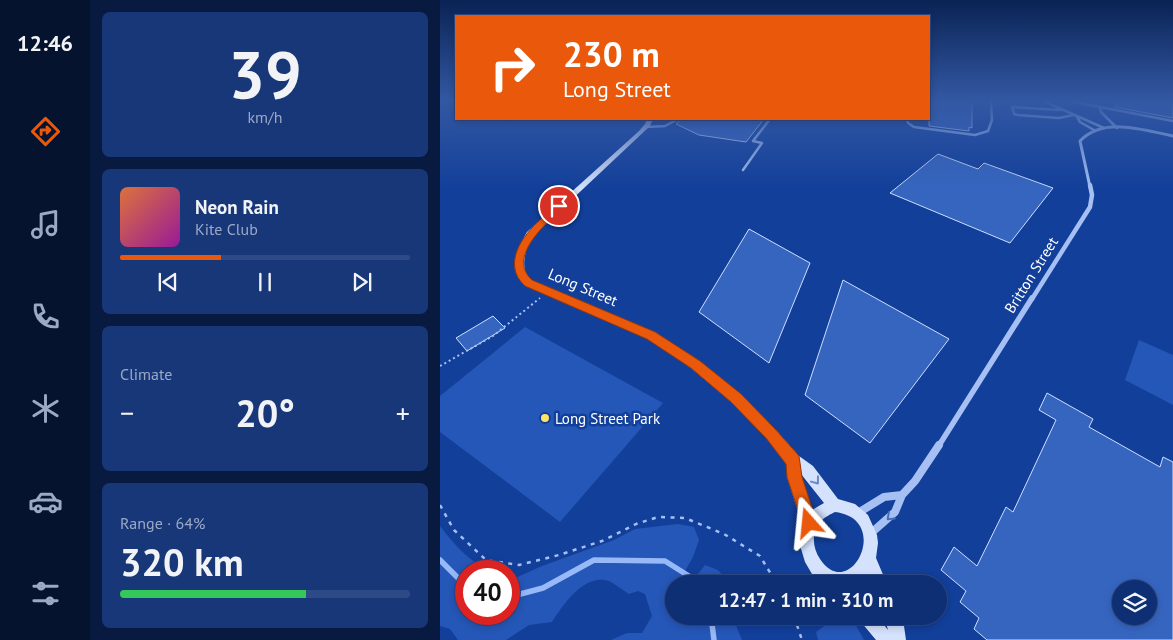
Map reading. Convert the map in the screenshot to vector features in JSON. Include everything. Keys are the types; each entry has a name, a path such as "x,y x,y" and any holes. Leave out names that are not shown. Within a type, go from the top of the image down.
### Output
{"street":[{"name":"Long Street","path":"641,130 530,234 522,248 520,263 523,278 528,283 651,335 695,365 736,398 794,461 808,471 834,505"},
{"name":"Britton Street","path":"870,534 895,512 902,495 915,481 936,450 1090,207 1092,195 1080,141 1086,134 1094,130"},
{"path":"1130,130 1173,136"},
{"path":"794,461 794,477 809,523"},
{"path":"858,513 884,497 902,495"},
{"path":"827,575 818,570 811,559 806,547 806,534 809,523 815,514 823,508 834,505 850,508 858,513 866,522 870,534 872,546 869,558 862,569 853,575"},
{"path":"869,558 876,575"},
{"path":"874,625 886,640"},
{"path":"896,625 898,640"}],"lane":[{"path":"743,170 762,143 753,142 762,130"},
{"path":"936,130 975,135 988,130"}],"path":[{"path":"440,366 464,356 501,332 516,321 547,291"},
{"path":"440,505 454,530 486,560 519,565 559,555 658,517 685,518 724,534 760,556 772,575"},
{"path":"797,625 802,640"}],"shaded area":[{"name":"Long Street Park","path":"525,327 663,403 560,522 440,432 440,396"},
{"path":"1139,340 1173,355 1173,405 1125,380"},
{"path":"678,524 694,527 699,540 693,557 683,575 665,575 665,625 736,625 742,640 611,640 627,633 642,633 652,616 645,594 638,591 629,594 609,581 600,580 591,582 575,592 552,622 529,625 506,640 458,640 450,629 440,626 440,526 456,546 472,560 455,560 455,625 520,625 520,576 614,540 635,529"},
{"path":"705,565 718,570 722,575 697,575"},
{"path":"826,625 856,625 864,640 818,640 816,632"}],"building":[{"path":"688,130 755,130 746,142 699,135"},
{"path":"938,154 978,169 984,163 1053,188 1010,243 890,193"},
{"path":"749,229 810,263 769,363 699,312"},
{"path":"843,280 949,339 870,443 805,395"},
{"path":"493,316 505,328 467,351 456,338"},
{"path":"1047,393 1093,419 1089,427 1160,467 1163,457 1173,462 1173,640 987,640 974,629 979,618 960,602 966,591 941,570 954,547 977,566 1006,507 1013,512 1056,420 1039,410"}],"waterway":[{"path":"440,560 455,575"},
{"path":"520,594 543,588 594,560 665,561 687,575"},
{"path":"712,625 714,640"}],"place":[{"name":"Long Street Park","path":"545,418"}],"route":[{"path":"559,206 530,234 522,248 520,263 523,278 528,283 651,335 695,365 736,398 794,461 794,477 809,523"}]}
